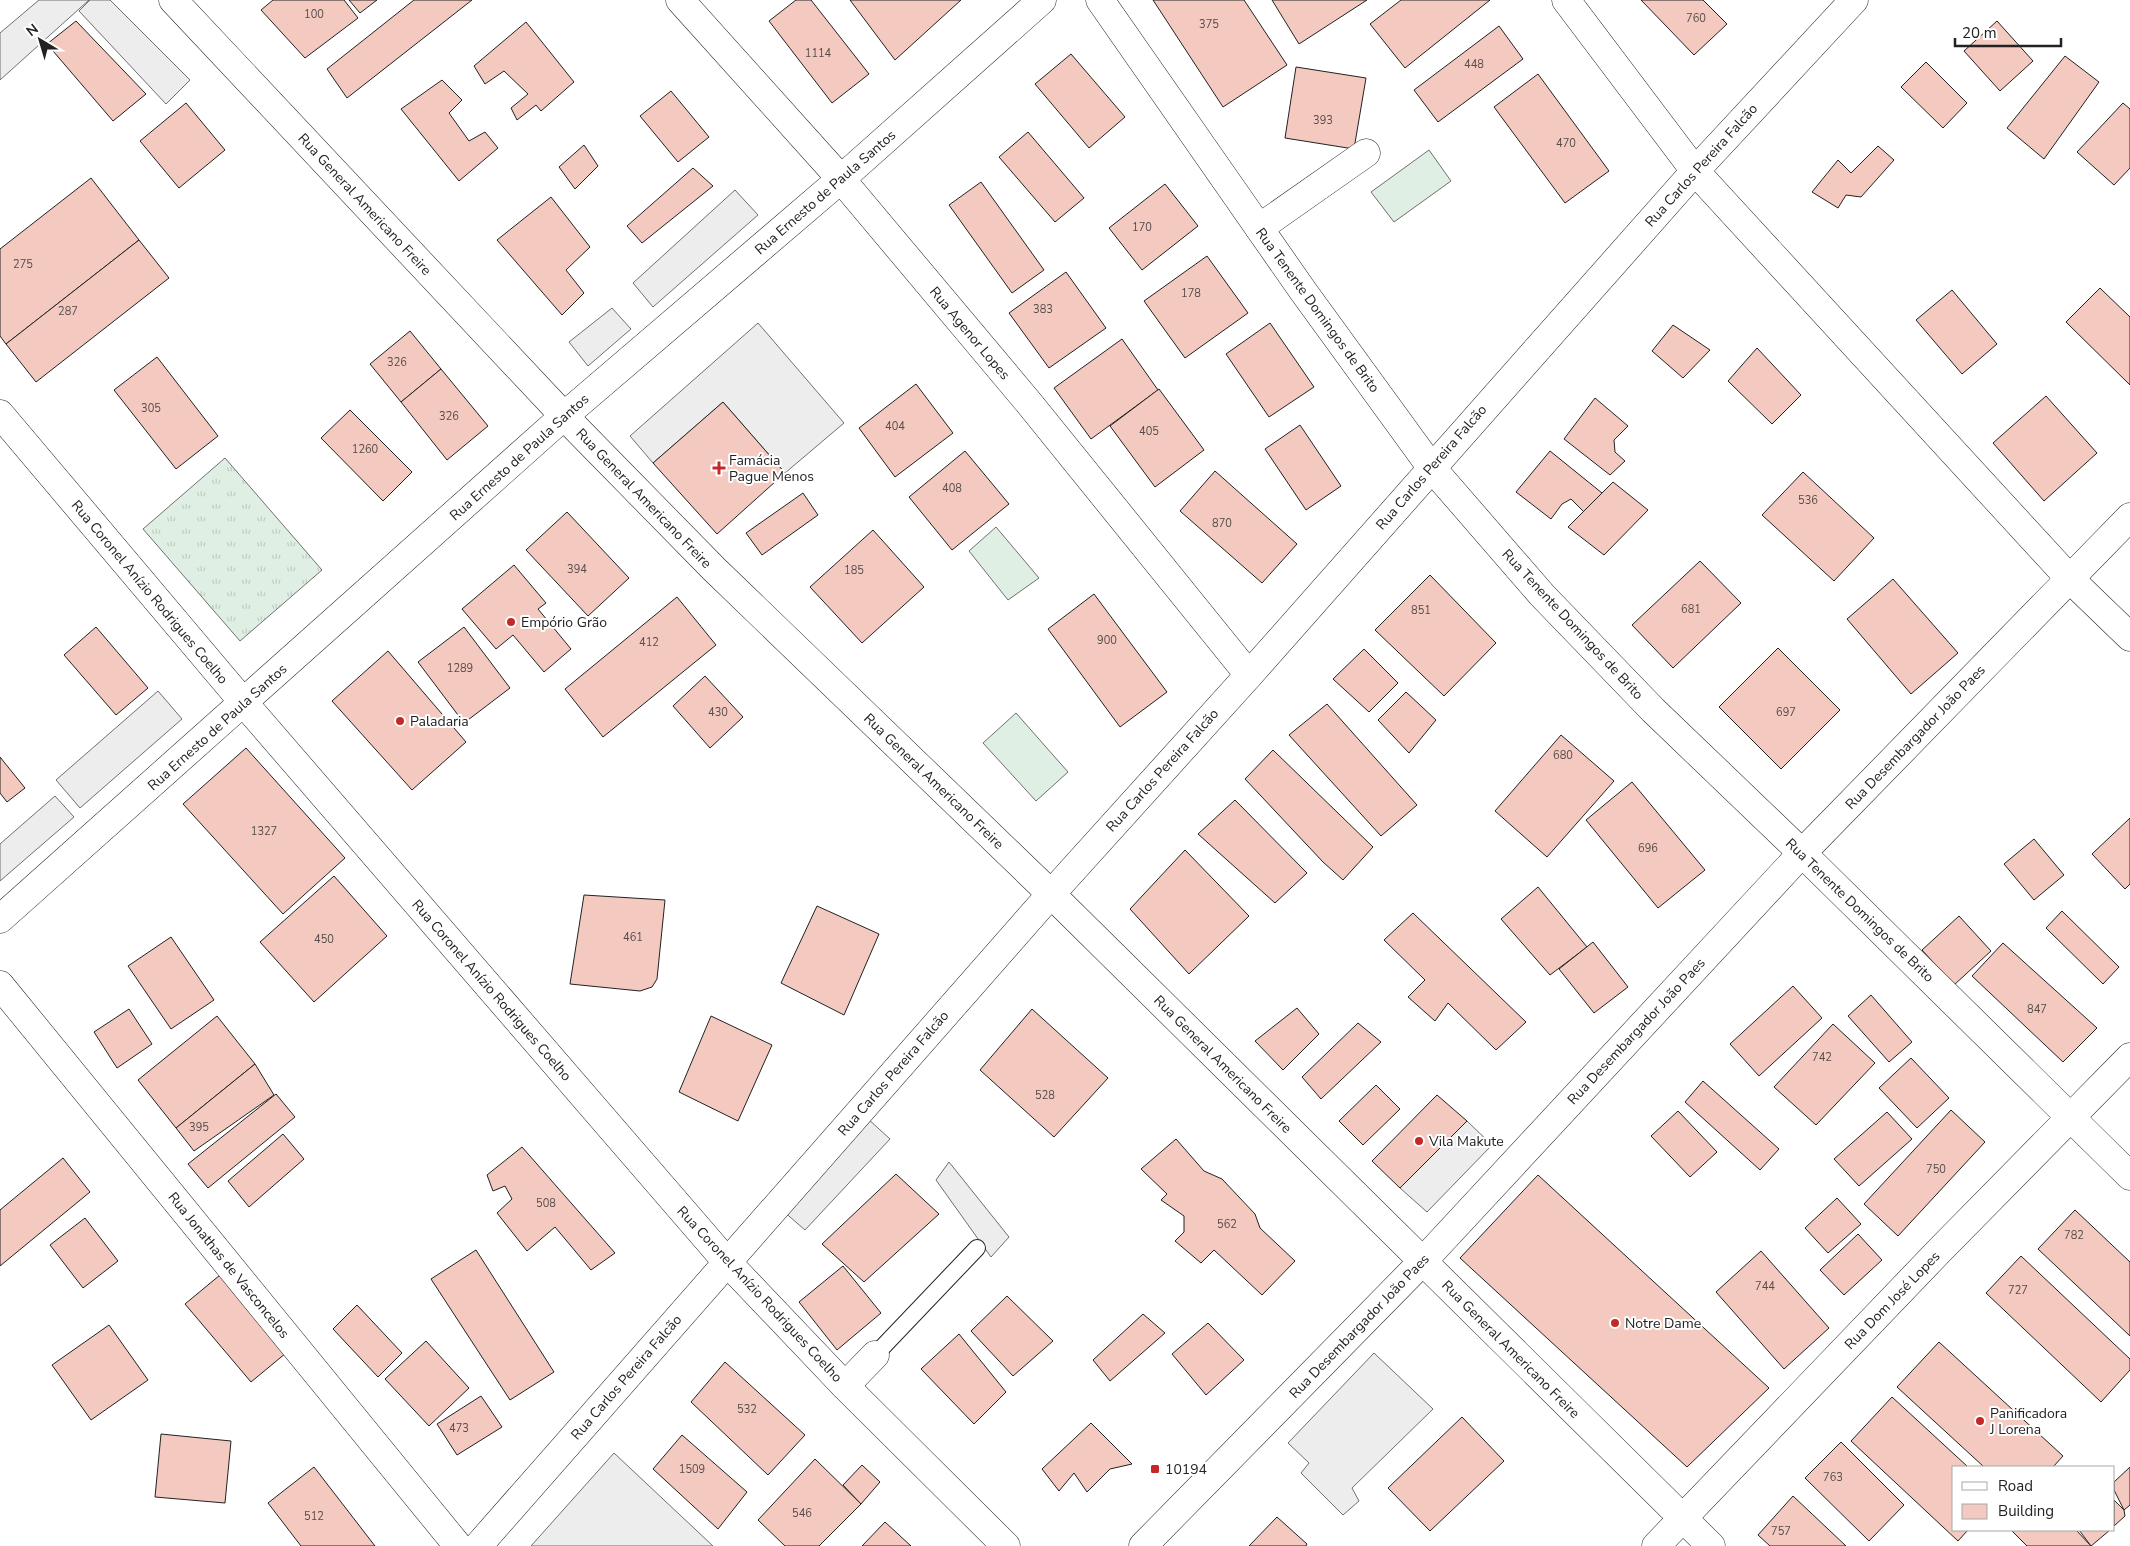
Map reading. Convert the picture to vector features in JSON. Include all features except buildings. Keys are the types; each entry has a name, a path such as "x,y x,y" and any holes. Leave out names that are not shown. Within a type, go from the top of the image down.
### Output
{"street":[{"name":"Rua General Americano Freire","path":"173,0 564,416 714,569 1051,894 1711,1546"},
{"name":"Rua Agenor Lopes","path":"680,0 841,179 1029,403 1249,674"},
{"name":"Rua Ernesto de Paula Santos","path":"0,919 564,416 841,179 1042,0"},
{"name":"Rua Tenente Domingos de Brito","path":"1100,0 1259,228 1431,467 1542,595 1653,710 1802,853 2130,1176"},
{"path":"1566,0 1695,171 2070,578 2130,638"},
{"name":"Rua Carlos Pereira Falcão","path":"478,1546 1051,894 1249,674 1431,467 1695,171 1854,0"},
{"path":"1259,228 1366,153"},
{"name":"Rua Coronel Anízio Rodrigues Coelho","path":"0,414 244,703 728,1262 845,1386 1006,1546"},
{"name":"Rua Desembargador João Paes","path":"1143,1546 1422,1261 1802,853 2130,516"},
{"name":"Rua Jonathas de Vasconcelos","path":"0,985 458,1546"},
{"name":"Rua Dom José Lopes","path":"1656,1546 2130,1057"},
{"path":"845,1386 875,1355"}],"lane":[{"path":"875,1355 977,1248"}],"green space":[{"path":"1429,150 1451,181 1394,222 1371,192"},
{"path":"225,458 322,570 240,641 143,529"},
{"path":"996,527 1039,578 1008,600 969,551"},
{"path":"1016,713 1068,772 1036,801 983,743"}],"shaded area":[{"path":"39,0 89,0 0,80 0,33"},
{"path":"90,0 110,0 190,80 166,104 79,11"},
{"path":"735,190 758,215 653,307 633,283"},
{"path":"612,308 631,329 588,366 569,342"},
{"path":"758,323 844,423 785,473 723,402 653,463 630,436"},
{"path":"158,691 182,719 80,808 56,780"},
{"path":"55,796 74,817 0,881 0,844"},
{"path":"867,1118 890,1139 805,1230 782,1210"},
{"path":"1467,1121 1492,1145 1427,1212 1400,1188"},
{"path":"949,1162 1009,1237 991,1257 936,1180"},
{"path":"1374,1353 1433,1409 1352,1488 1359,1501 1343,1515 1301,1473 1309,1463 1288,1443"},
{"path":"614,1453 713,1546 531,1546"}],"place":[{"name":"Famácia Pague Menos","path":"719,468"},
{"name":"Empório Grão","path":"511,622"},
{"name":"Paladaria","path":"400,721"},
{"name":"Vila Makute","path":"1419,1141"},
{"name":"Notre Dame","path":"1615,1323"},
{"name":"Panificadora J Lorena","path":"1980,1421"},
{"name":"10194","path":"1155,1469"}]}
